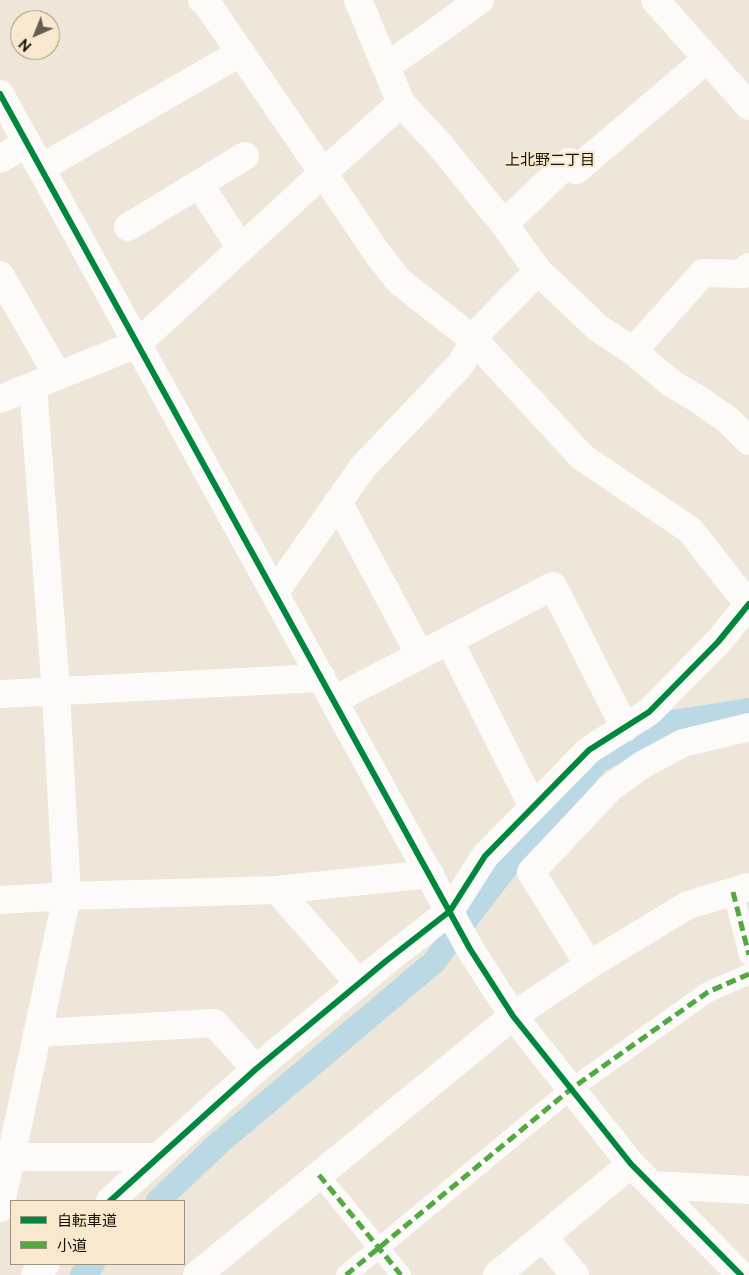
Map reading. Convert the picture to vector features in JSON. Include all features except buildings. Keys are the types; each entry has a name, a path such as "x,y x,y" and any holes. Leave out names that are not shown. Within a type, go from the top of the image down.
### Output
{"street":[{"path":"111,1200 256,1069 360,983 453,917 485,856 590,750 649,712 718,642 749,605 690,530 582,457 475,341 399,280 377,253 210,8 202,0"},
{"path":"358,0 401,104 440,145 504,224 538,271 598,328 633,351 671,383 728,420 749,441"},
{"path":"386,66 480,0"},
{"path":"655,0 749,106"},
{"path":"41,168 240,53"},
{"path":"504,224 569,162 576,170 707,59"},
{"path":"0,94 470,949 513,1016 631,1164 741,1275"},
{"path":"0,399 137,344 401,104"},
{"path":"0,158 27,143"},
{"path":"128,227 245,156"},
{"path":"200,184 241,248"},
{"path":"633,351 703,273 743,274 749,267"},
{"path":"275,592 363,467 460,365 482,328 538,271"},
{"path":"0,275 46,381 56,692 67,896 0,1208"},
{"path":"338,502 420,655"},
{"path":"0,694 328,689 420,655 553,586 625,728"},
{"path":"449,640 533,807"},
{"path":"588,965 531,872 610,788 642,765 683,744 749,727"},
{"path":"0,900 67,896 276,890 430,874"},
{"path":"197,1275 513,1016 588,965 688,905 741,889 749,955"},
{"path":"276,890 360,983"},
{"path":"346,1275 571,1089 708,992 749,974"},
{"path":"38,1033 214,1024 256,1069"},
{"path":"11,1158 158,1157"},
{"path":"498,1275 631,1164"},
{"path":"319,1175 401,1275"},
{"path":"652,1185 749,1190"},
{"path":"543,1237 575,1275"},
{"path":"35,1275 45,1265"}],"waterway":[{"path":"159,1200 219,1143 434,962 501,874 598,761 673,722 749,710"},
{"path":"82,1275 92,1265"}],"marked path":[{"path":"733,892 749,955"},
{"path":"346,1275 571,1089 708,992 749,974"},
{"path":"319,1175 401,1275"}],"cycle path":[{"path":"0,94 470,949 513,1016 631,1164 741,1275"},
{"path":"111,1200 256,1069 386,961 450,911 485,856 589,750 649,712 718,642 749,604"}],"district":[{"name":"上北野二丁目","path":"550,160"}]}
